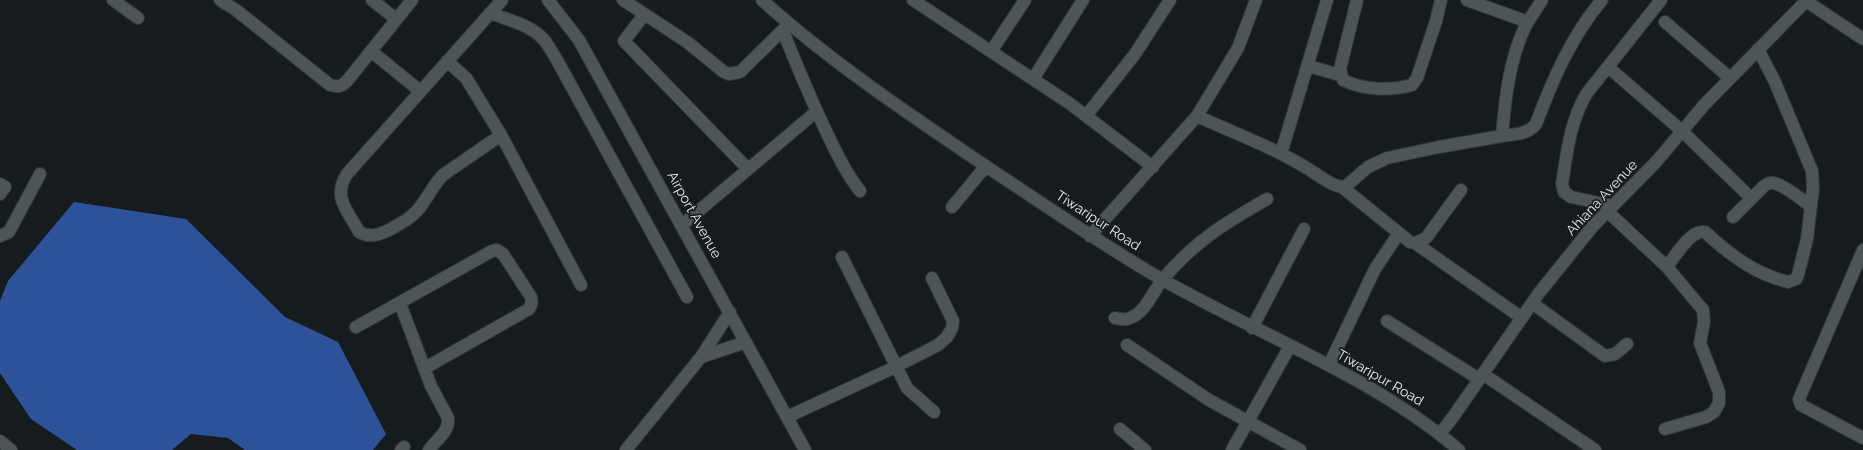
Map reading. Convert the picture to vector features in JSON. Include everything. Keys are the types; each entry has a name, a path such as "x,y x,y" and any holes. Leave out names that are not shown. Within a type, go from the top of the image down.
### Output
{"street":[{"path":"113,0 138,18"},
{"path":"220,0 236,10 330,85 337,86 343,85 412,0"},
{"path":"372,0 396,19"},
{"path":"501,135 443,175 435,183 423,204 405,222 381,234 372,236 359,232 340,197 340,188 346,174 502,0"},
{"name":"Airport Avenue","path":"548,0 579,40 805,450"},
{"path":"623,0 687,42 724,72 729,74 740,72 786,28 817,110 852,181 860,190"},
{"name":"Tiwaripur Road","path":"762,0 786,28 906,113 1090,236 1162,280 1252,328 1329,365 1392,400 1460,450"},
{"path":"992,50 1025,0"},
{"path":"1033,79 1083,0"},
{"path":"1086,116 1135,54 1170,0"},
{"path":"1090,236 1197,116 1238,48 1256,0"},
{"path":"1281,154 1327,0"},
{"path":"1357,0 1340,75 1343,80 1349,83 1372,88 1412,85 1417,78 1427,50 1441,0"},
{"path":"1467,0 1494,5 1528,22"},
{"path":"1502,136 1505,101 1518,49 1524,29 1542,0"},
{"path":"1342,187 1346,186 1375,163 1387,158 1439,147 1524,133 1532,129 1536,124 1554,79 1582,26 1602,0"},
{"path":"1661,0 1635,30 1578,107 1573,122 1562,184 1564,192 1571,197 1610,209 1667,266 1703,310 1704,322 1700,342 1717,384 1720,398 1714,412 1706,417 1665,429"},
{"path":"1806,1 1863,39"},
{"name":"Ahiana Avenue","path":"1440,434 1454,417 1532,303 1593,226 1656,162 1730,78 1806,1"},
{"path":"921,2 1086,116 1153,167"},
{"path":"490,13 520,24 535,33 544,41 558,62 687,297"},
{"path":"644,15 624,42 747,168"},
{"path":"1665,22 1730,78"},
{"path":"1667,266 1693,234 1705,232 1731,255 1746,265 1778,280 1791,282 1798,276 1808,239 1813,188 1812,171 1775,82 1758,49"},
{"path":"371,51 420,91"},
{"path":"447,61 466,78 501,135 581,285"},
{"path":"1308,66 1340,75"},
{"path":"1608,67 1682,131 1751,198"},
{"path":"682,225 747,168 817,110"},
{"path":"1197,116 1296,160 1342,187 1399,233 1522,318"},
{"path":"952,207 986,166"},
{"path":"0,236 9,232 40,174"},
{"path":"1733,217 1764,186 1773,183 1811,206"},
{"path":"0,184 5,187 0,194"},
{"path":"1415,243 1426,238 1461,190"},
{"path":"1115,318 1127,319 1140,312 1162,280 1189,252 1226,222 1267,199"},
{"path":"1252,328 1304,229"},
{"path":"1329,365 1375,269 1399,233"},
{"path":"356,327 492,251 497,250 508,259 531,297 532,302 529,309 425,368"},
{"path":"1863,250 1799,399 1801,406 1863,438"},
{"path":"842,257 895,367 907,388 934,412"},
{"path":"787,417 895,367 938,345 947,337 952,328 953,321 932,278"},
{"path":"400,303 432,386 447,414 449,424 447,429 429,450"},
{"path":"1532,303 1605,356 1615,354 1627,344"},
{"path":"626,450 701,357 730,312"},
{"path":"1387,320 1481,377 1595,450"},
{"path":"701,357 746,342"},
{"path":"1127,345 1210,400 1300,450"},
{"path":"1232,450 1290,346"},
{"path":"1120,429 1145,450"},
{"path":"0,441 11,450"}],"water":[{"path":"74,202 186,219 285,317 338,342 386,434 373,450 245,450 228,438 191,434 172,450 77,450 31,419 0,373 0,301 8,281"}]}
